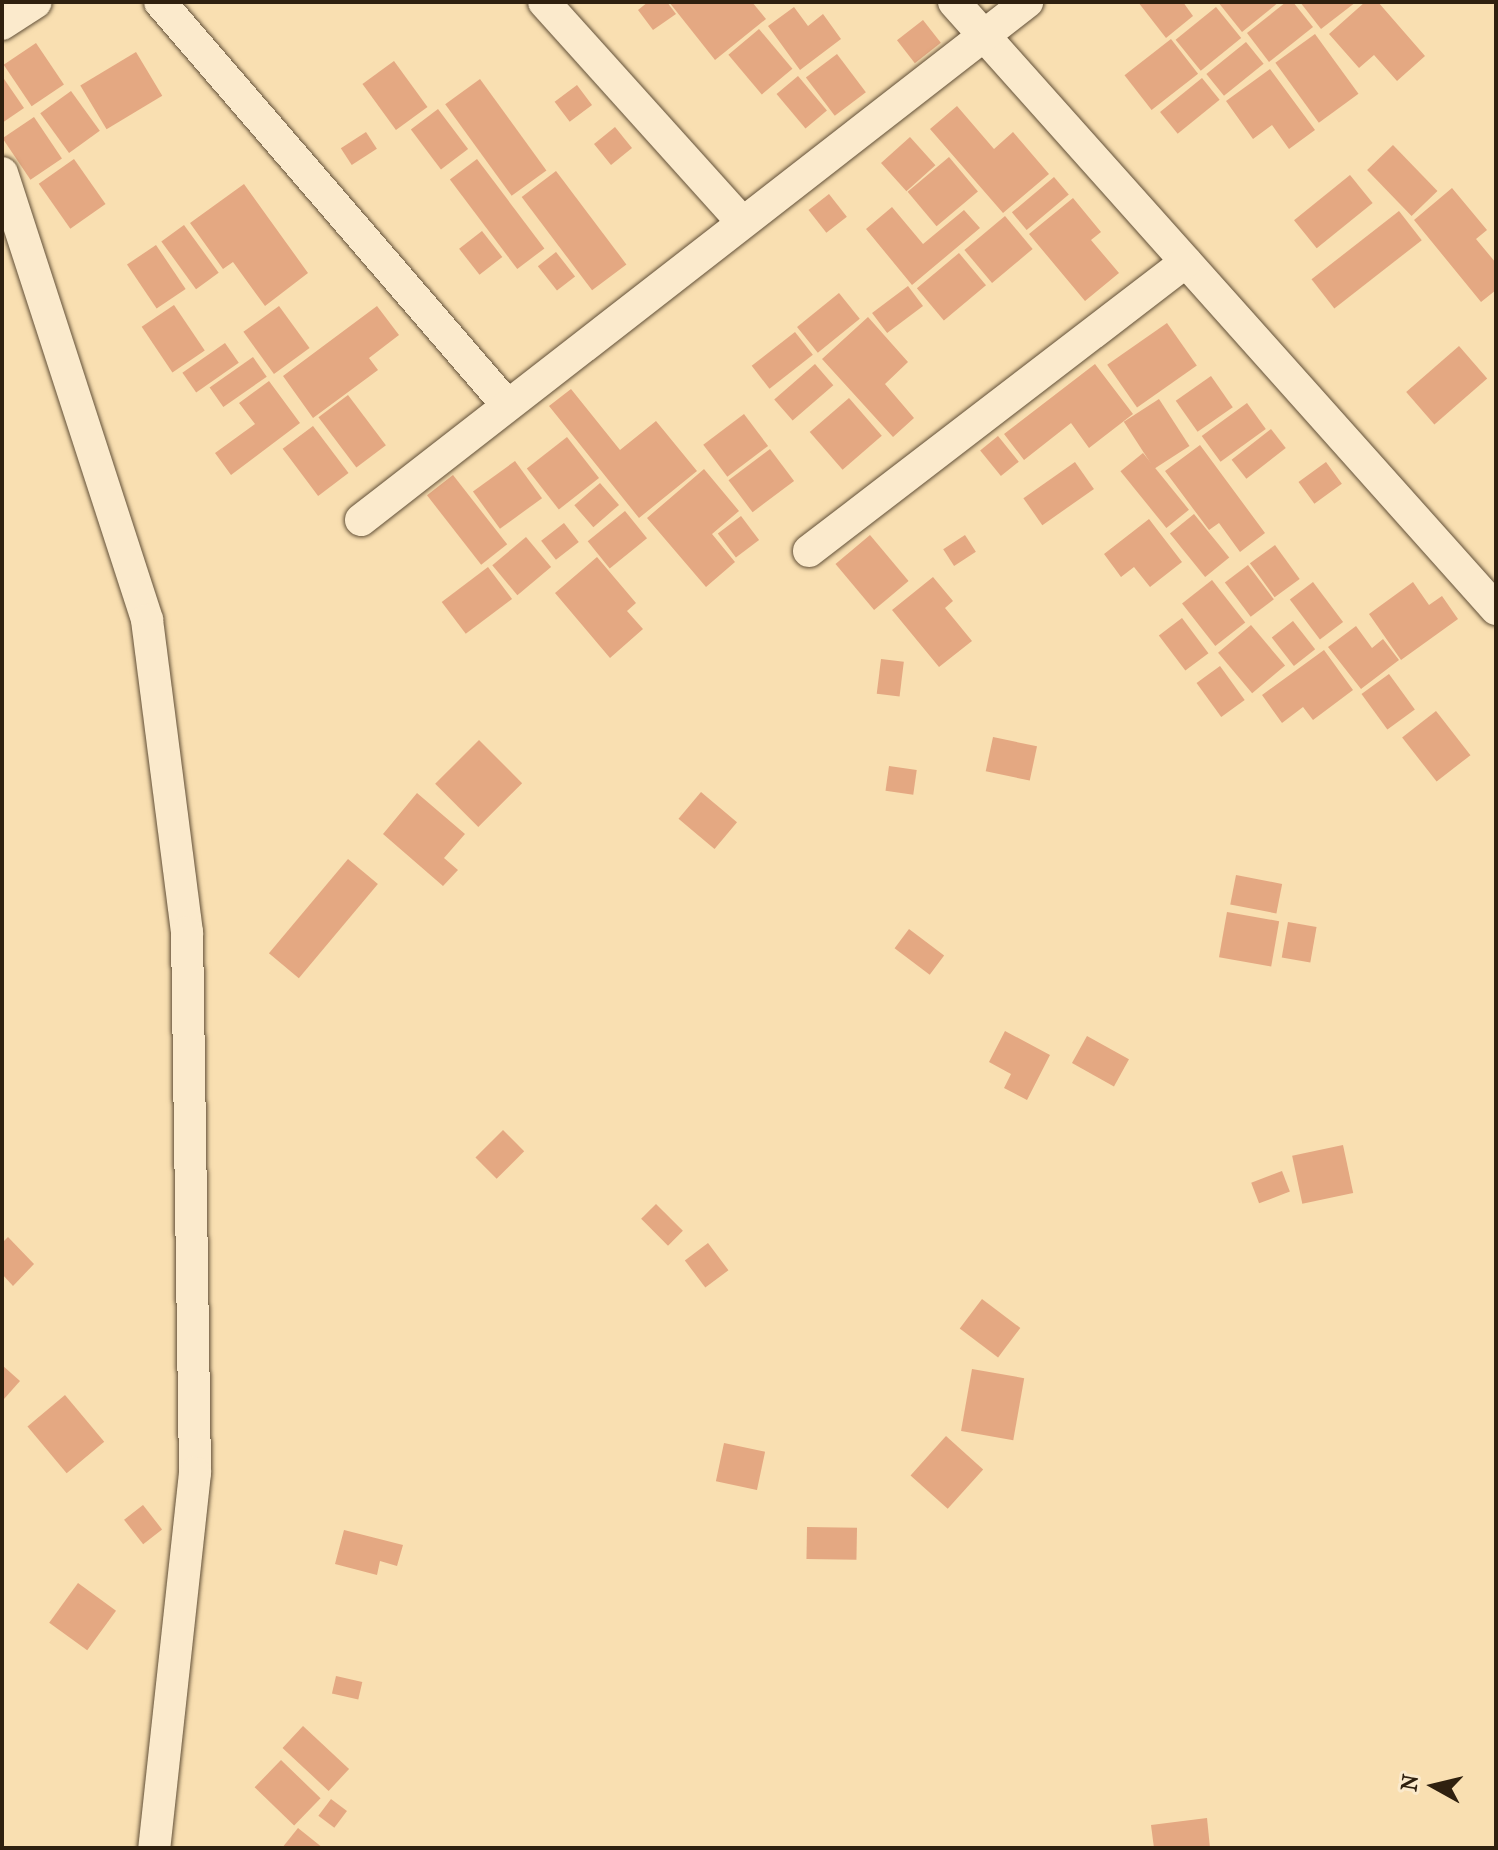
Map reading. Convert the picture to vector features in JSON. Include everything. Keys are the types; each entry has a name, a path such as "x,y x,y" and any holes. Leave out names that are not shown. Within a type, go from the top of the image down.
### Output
{"street":[{"path":"2,24 36,2"},
{"path":"160,2 507,405"},
{"path":"544,2 742,222"},
{"path":"954,2 1496,609"},
{"path":"361,520 1027,2"},
{"path":"2,173 147,620 187,932 195,1473 154,1848"},
{"path":"809,551 1186,262"}],"building":[{"path":"648,2 667,2 676,14 653,30 638,10"},
{"path":"669,2 752,2 766,19 715,60"},
{"path":"1138,2 1183,2 1193,16 1166,38"},
{"path":"1218,2 1279,2 1242,32"},
{"path":"1286,2 1293,2 1313,27 1269,62 1247,33"},
{"path":"1300,2 1356,2 1321,29"},
{"path":"1365,2 1378,2 1425,56 1397,81 1374,55 1359,68 1329,34"},
{"path":"794,7 808,26 823,14 841,39 800,70 768,26"},
{"path":"1216,7 1241,38 1201,71 1176,40"},
{"path":"923,20 941,43 915,63 897,40"},
{"path":"759,29 792,69 762,95 728,55"},
{"path":"1315,34 1358,94 1319,123 1275,63"},
{"path":"1171,39 1198,74 1152,110 1125,75"},
{"path":"1246,42 1264,64 1224,96 1206,74"},
{"path":"36,43 64,84 32,106 4,65"},
{"path":"136,52 162,96 107,129 80,85"},
{"path":"837,54 866,92 835,116 806,77"},
{"path":"394,61 428,107 396,130 362,84"},
{"path":"1270,69 1315,130 1289,149 1272,125 1253,139 1226,101"},
{"path":"2,76 24,108 2,123"},
{"path":"798,76 827,110 805,128 777,94"},
{"path":"1202,78 1220,100 1178,134 1160,112"},
{"path":"480,79 546,170 512,196 445,104"},
{"path":"577,85 592,105 570,122 555,102"},
{"path":"71,91 100,131 69,153 40,113"},
{"path":"957,106 994,149 1013,132 1049,174 1003,213 930,129"},
{"path":"438,109 468,149 441,169 411,129"},
{"path":"34,117 62,158 30,180 2,138"},
{"path":"615,127 632,148 611,165 594,144"},
{"path":"366,132 377,149 352,165 341,148"},
{"path":"910,137 935,165 906,191 881,163"},
{"path":"1393,145 1437,191 1412,216 1367,170"},
{"path":"949,157 978,191 937,226 908,192"},
{"path":"74,159 106,204 70,229 39,184"},
{"path":"477,159 544,248 517,269 450,179"},
{"path":"556,171 626,264 592,290 522,197"},
{"path":"1350,175 1373,203 1317,248 1294,220"},
{"path":"1054,177 1069,195 1027,230 1012,212"},
{"path":"244,184 308,273 265,306 233,262 223,269 190,223"},
{"path":"1452,188 1487,230 1476,239 1496,263 1496,290 1481,302 1414,220"},
{"path":"829,194 847,217 826,233 809,210"},
{"path":"1073,198 1101,232 1091,240 1119,273 1085,301 1029,234"},
{"path":"892,207 923,244 964,210 980,228 912,285 866,229"},
{"path":"1399,211 1422,240 1334,308 1312,279"},
{"path":"1005,216 1033,249 992,283 964,250"},
{"path":"184,225 219,273 196,289 161,241"},
{"path":"482,231 502,257 479,275 459,249"},
{"path":"156,245 186,289 157,309 127,265"},
{"path":"556,252 575,276 557,291 538,266"},
{"path":"959,253 986,285 944,321 917,288"},
{"path":"908,286 923,306 887,333 872,313"},
{"path":"839,293 860,319 818,353 797,327"},
{"path":"174,305 205,351 172,372 142,327"},
{"path":"279,306 310,348 274,374 243,332"},
{"path":"377,306 399,335 369,358 378,370 313,418 283,376"},
{"path":"868,317 908,362 885,384 914,418 893,437 822,359"},
{"path":"1167,323 1197,366 1137,407 1107,365"},
{"path":"795,332 813,355 770,389 752,366"},
{"path":"225,343 239,363 196,392 182,373"},
{"path":"1459,346 1487,378 1434,424 1406,392"},
{"path":"253,357 267,377 223,407 210,387"},
{"path":"815,364 833,385 793,421 774,399"},
{"path":"1095,364 1133,414 1089,448 1071,423 1024,460 1004,434"},
{"path":"1211,376 1233,407 1198,432 1176,401"},
{"path":"269,381 300,423 231,475 215,453 255,424 239,403"},
{"path":"571,389 620,450 656,421 697,471 639,518 549,406"},
{"path":"348,395 386,445 356,468 318,417"},
{"path":"849,398 882,436 843,470 810,432"},
{"path":"1159,399 1189,446 1154,469 1124,422"},
{"path":"1247,403 1266,429 1221,462 1202,436"},
{"path":"744,414 768,446 727,477 703,445"},
{"path":"313,426 349,473 318,496 283,449"},
{"path":"1271,429 1286,448 1246,479 1232,460"},
{"path":"998,436 1019,462 1001,476 980,450"},
{"path":"567,437 599,478 559,509 527,468"},
{"path":"1200,445 1265,533 1240,552 1219,523 1209,530 1165,471"},
{"path":"770,449 794,481 753,512 728,480"},
{"path":"1143,453 1189,510 1166,528 1120,471"},
{"path":"515,461 542,498 500,529 473,492"},
{"path":"1075,462 1094,489 1042,525 1023,498"},
{"path":"1326,462 1342,484 1314,504 1298,482"},
{"path":"704,469 739,511 712,534 735,562 706,587 647,518"},
{"path":"453,475 507,544 481,565 427,495"},
{"path":"600,483 619,505 593,527 574,505"},
{"path":"625,511 647,538 610,568 588,541"},
{"path":"1194,514 1229,558 1205,577 1170,534"},
{"path":"741,516 759,540 736,557 718,533"},
{"path":"1149,519 1182,562 1150,587 1134,567 1121,577 1104,554"},
{"path":"564,523 579,542 556,560 541,541"},
{"path":"870,535 909,581 874,610 836,564"},
{"path":"965,535 976,552 954,566 943,549"},
{"path":"526,537 551,567 517,595 492,565"},
{"path":"1275,545 1300,579 1275,597 1250,563"},
{"path":"597,557 636,603 627,611 643,629 610,658 555,593"},
{"path":"1248,565 1274,599 1251,617 1225,582"},
{"path":"488,567 512,599 466,634 442,602"},
{"path":"933,577 953,601 945,608 972,641 939,667 892,610"},
{"path":"1212,580 1245,623 1215,646 1182,603"},
{"path":"1313,582 1343,622 1320,639 1290,599"},
{"path":"1413,582 1429,605 1442,596 1458,619 1401,660 1369,614"},
{"path":"1182,618 1208,653 1185,671 1159,635"},
{"path":"1293,621 1315,649 1294,666 1272,638"},
{"path":"1251,625 1285,666 1252,693 1218,653"},
{"path":"1356,626 1372,648 1383,639 1399,660 1361,689 1328,647"},
{"path":"1324,650 1353,690 1313,720 1303,707 1282,723 1262,695"},
{"path":"881,659 904,662 900,697 877,694"},
{"path":"1220,666 1245,700 1221,717 1197,683"},
{"path":"1389,674 1415,710 1387,730 1361,694"},
{"path":"1436,711 1470,755 1437,782 1402,737"},
{"path":"993,737 1037,746 1030,781 986,771"},
{"path":"479,740 522,783 478,827 435,784"},
{"path":"889,766 917,770 913,795 886,791"},
{"path":"701,792 737,822 715,849 679,819"},
{"path":"417,793 465,834 444,858 458,870 443,886 383,834"},
{"path":"348,859 378,884 299,978 269,953"},
{"path":"1236,875 1282,884 1276,913 1230,904"},
{"path":"1227,912 1279,921 1271,967 1219,957"},
{"path":"1288,922 1317,927 1310,962 1282,957"},
{"path":"909,929 944,955 930,975 895,948"},
{"path":"1005,1031 1050,1055 1027,1100 1004,1088 1011,1074 989,1062"},
{"path":"1087,1036 1129,1059 1114,1086 1072,1063"},
{"path":"503,1130 524,1151 497,1179 475,1158"},
{"path":"1343,1145 1353,1193 1302,1204 1292,1156"},
{"path":"1282,1171 1290,1192 1259,1203 1251,1183"},
{"path":"656,1204 683,1231 668,1246 641,1219"},
{"path":"8,1237 34,1264 13,1286 2,1274 2,1243"},
{"path":"708,1243 728,1270 705,1288 685,1260"},
{"path":"982,1299 1020,1328 998,1357 960,1329"},
{"path":"2,1365 20,1381 4,1399 2,1397"},
{"path":"972,1369 1024,1378 1013,1440 961,1431"},
{"path":"65,1395 104,1442 67,1473 27,1426"},
{"path":"946,1436 983,1469 948,1509 911,1475"},
{"path":"724,1443 765,1452 757,1490 716,1481"},
{"path":"143,1505 162,1529 143,1544 124,1520"},
{"path":"807,1527 857,1528 856,1560 806,1559"},
{"path":"344,1530 403,1545 397,1566 380,1561 377,1575 335,1564"},
{"path":"78,1583 116,1611 87,1650 49,1623"},
{"path":"336,1676 362,1682 358,1700 332,1694"},
{"path":"303,1726 349,1769 329,1791 283,1748"},
{"path":"281,1760 321,1798 294,1826 255,1787"},
{"path":"331,1799 347,1811 334,1828 318,1816"},
{"path":"1207,1818 1210,1848 1154,1848 1151,1825"},
{"path":"298,1828 323,1848 282,1848"}]}
